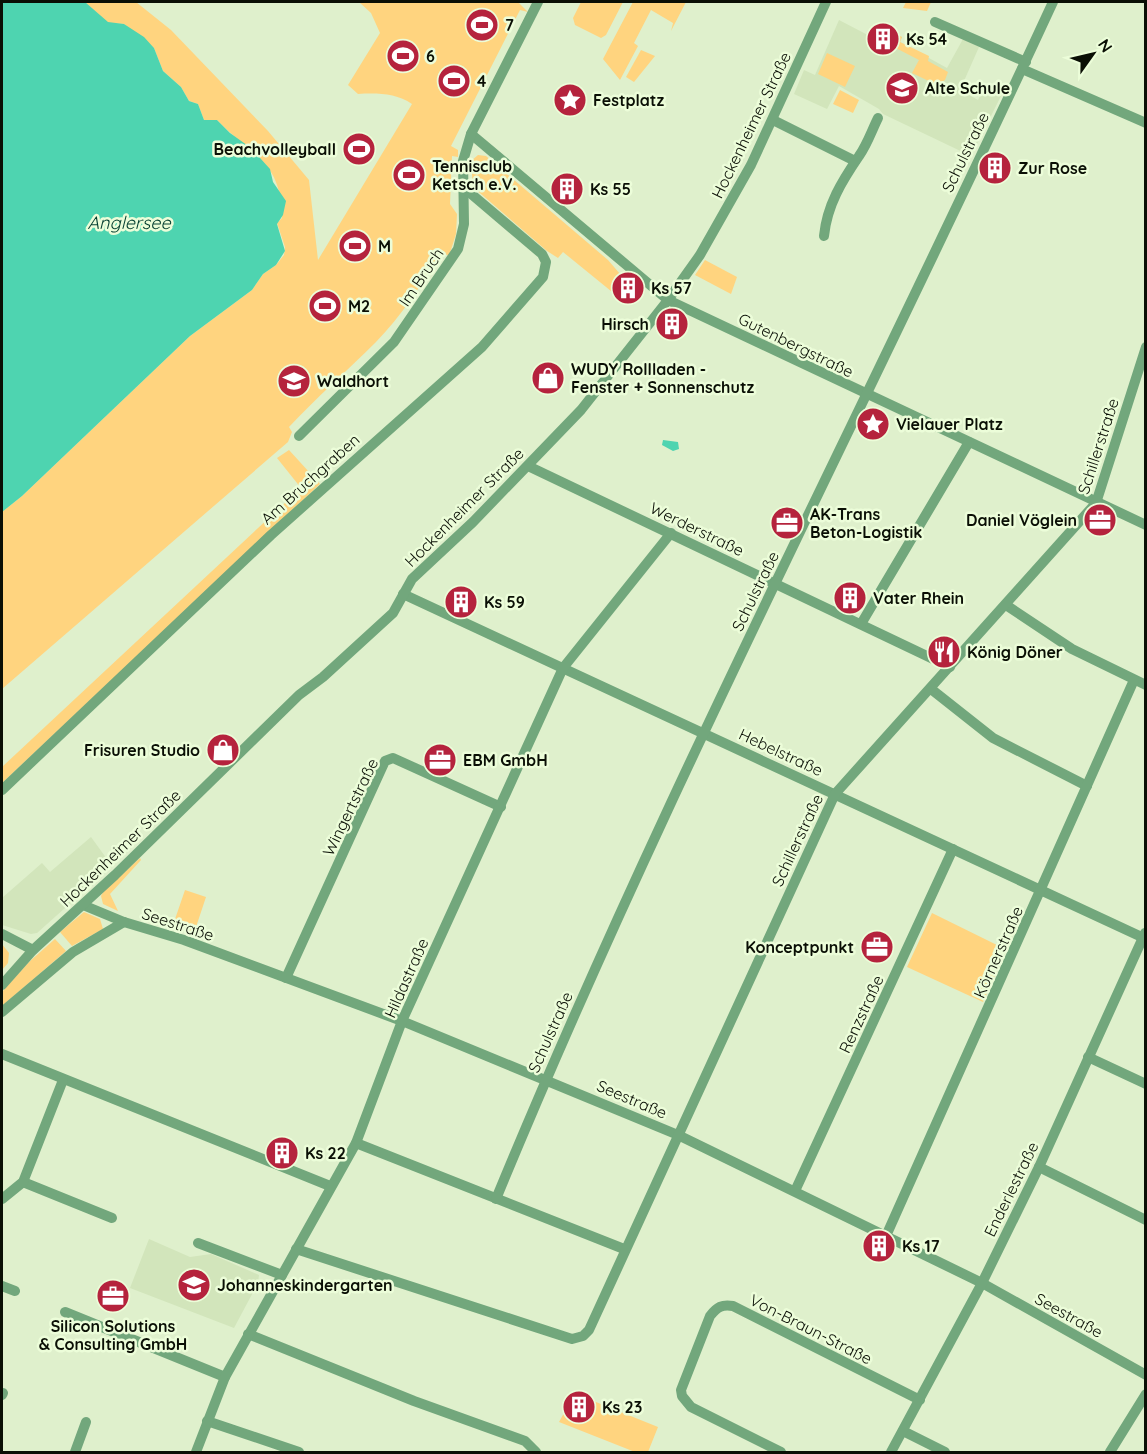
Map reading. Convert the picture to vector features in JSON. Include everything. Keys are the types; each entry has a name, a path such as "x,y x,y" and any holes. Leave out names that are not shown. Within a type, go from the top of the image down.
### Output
{"street":[{"name":"Im Bruch","path":"299,436 394,342 458,249 464,220 463,161 471,134 538,2"},
{"name":"Hockenheimer Straße","path":"2,985 33,950 83,905 299,695 323,677 393,613 412,579 528,466 581,410 668,300 700,255 732,200 773,120 826,2"},
{"name":"Schulstraße","path":"496,1199 545,1080 703,733 1053,2"},
{"path":"935,22 1146,123"},
{"path":"824,236 826,216 846,172 855,161 878,118"},
{"path":"773,120 855,161"},
{"name":"Gutenbergstraße","path":"471,134 668,300 865,395 1146,525"},
{"name":"Am Bruchgraben","path":"2,790 271,535 482,347 543,277 546,262 542,254 463,187"},
{"name":"Schillerstraße","path":"296,1249 572,1339 583,1336 589,1330 624,1249 835,794 1096,503 1146,347"},
{"path":"861,624 969,442"},
{"name":"Werderstraße","path":"528,466 950,667"},
{"name":"Hildastraße","path":"196,1452 225,1377 356,1143 402,1021 563,668 671,533"},
{"name":"Hebelstraße","path":"403,594 1145,936"},
{"path":"1006,605 1072,649 1146,685"},
{"name":"Körnerstraße","path":"886,1236 1134,680"},
{"path":"931,689 993,738 1087,786"},
{"name":"Wingertstraße","path":"286,978 385,761 393,758 501,807"},
{"name":"Renzstraße","path":"795,1191 953,849"},
{"name":"Seestraße","path":"83,905 124,922 153,930 402,1021 678,1135 982,1283 1146,1375"},
{"path":"2,1012 73,952 124,922"},
{"path":"2,934 33,950"},
{"name":"Enderlestraße","path":"891,1452 982,1283 1039,1167 1145,936"},
{"path":"2,1054 330,1186"},
{"path":"1088,1057 1146,1084"},
{"path":"2,1198 23,1182 63,1080"},
{"path":"356,1143 624,1249"},
{"path":"1039,1167 1146,1220"},
{"path":"23,1182 111,1218"},
{"path":"198,1243 282,1275"},
{"path":"2,1286 15,1291"},
{"name":"Von-Braun-Straße","path":"782,1452 690,1407 682,1396 681,1389 710,1316 716,1308 725,1304 920,1400"},
{"path":"65,1311 225,1377"},
{"path":"248,1334 414,1401 525,1441 536,1452"},
{"path":"1110,1452 1146,1394"},
{"path":"207,1421 299,1452"},
{"path":"75,1452 86,1422"},
{"path":"903,1431 945,1452"}],"shaded area":[{"path":"85,2 136,2 171,30 268,131 309,180 318,260 412,104 393,96 358,94 348,85 380,33 371,13 359,2 518,2 528,12 520,10 451,146 458,150 458,157 452,156 450,204 457,214 456,234 449,256 440,251 411,299 386,332 289,427 292,432 288,442 2,689 2,512 22,496 190,336 252,290 263,274 276,265 284,255 285,247 277,223 282,218 276,183 262,161 217,120 204,120 198,104 189,101 181,87 163,71 154,48 124,24 108,23"},
{"path":"581,2 623,2 606,35 601,38 575,25 573,18"},
{"path":"633,2 686,2 671,31 673,23 651,10 634,43 638,46 620,80 603,59"},
{"path":"906,2 931,2 927,11 903,8"},
{"name":"Alte Schule","path":"839,20 885,44 892,32 902,37 900,42 947,68 963,39 979,47 960,90 978,100 983,90 993,95 996,91 1002,94 971,156 883,114 879,109 839,86 827,109 794,94 804,70 815,75"},
{"path":"892,32 902,37 900,42 929,56 928,61 948,72 945,80 937,85 912,73 919,60 886,43"},
{"path":"641,50 655,56 634,82 626,77"},
{"path":"827,53 855,66 845,87 818,74"},
{"path":"840,90 859,100 853,113 833,104"},
{"path":"478,155 486,156 608,260 627,282 623,287 628,292 622,300 563,252 558,258 547,251 473,187 471,161"},
{"path":"705,260 737,277 731,294 695,275"},
{"path":"289,450 320,484 2,783 2,767 301,488 277,458"},
{"path":"91,837 112,866 37,933 31,934 2,925 2,898 42,863 50,872"},
{"path":"140,858 141,860 110,894 118,911 103,904 101,896 103,892"},
{"path":"185,890 206,897 194,933 173,925"},
{"path":"84,912 100,919 103,929 72,946 60,932"},
{"path":"932,913 999,946 997,952 1004,955 983,1002 907,967"},
{"path":"55,939 66,951 2,1006 2,992 29,962"},
{"path":"2,944 9,953 8,963 2,970"},
{"name":"Johanneskindergarten","path":"149,1239 190,1257 211,1254 259,1275 258,1283 234,1328 130,1288"},
{"path":"586,1398 658,1427 648,1452 635,1452 559,1422 564,1413 578,1418"}],"water":[{"name":"Anglersee","path":"2,2 85,2 108,22 124,24 144,37 154,48 163,71 181,87 189,101 198,104 204,120 217,120 251,148 270,169 273,182 286,201 283,215 277,224 285,251 276,265 263,274 252,290 190,336 22,496 2,512"},
{"path":"663,440 678,442 679,449 673,451 662,445"}],"place":[{"name":"7","path":"482,25"},
{"name":"Ks 54","path":"883,39"},
{"name":"6","path":"403,56"},
{"name":"4","path":"454,81"},
{"name":"Alte Schule","path":"902,88"},
{"name":"Festplatz","path":"570,100"},
{"name":"Beachvolleyball","path":"359,149"},
{"name":"Zur Rose","path":"995,168"},
{"name":"Tennisclub Ketsch e.V.","path":"409,175"},
{"name":"Ks 55","path":"567,189"},
{"name":"M","path":"355,246"},
{"name":"Ks 57","path":"628,288"},
{"name":"M2","path":"325,306"},
{"name":"Hirsch","path":"672,324"},
{"name":"WUDY Rollladen - Fenster + Sonnenschutz","path":"548,378"},
{"name":"Waldhort","path":"294,381"},
{"name":"Vielauer Platz","path":"873,424"},
{"name":"Daniel Vöglein","path":"1100,520"},
{"name":"AK-Trans Beton-Logistik","path":"787,523"},
{"name":"Vater Rhein","path":"850,598"},
{"name":"Ks 59","path":"461,602"},
{"name":"König Döner","path":"944,652"},
{"name":"Frisuren Studio","path":"223,750"},
{"name":"EBM GmbH","path":"440,760"},
{"name":"Konceptpunkt","path":"877,947"},
{"name":"Ks 22","path":"282,1153"},
{"name":"Ks 17","path":"879,1246"},
{"name":"Johanneskindergarten","path":"194,1285"},
{"name":"Silicon Solutions & Consulting GmbH","path":"113,1296"},
{"name":"Ks 23","path":"579,1407"}]}
